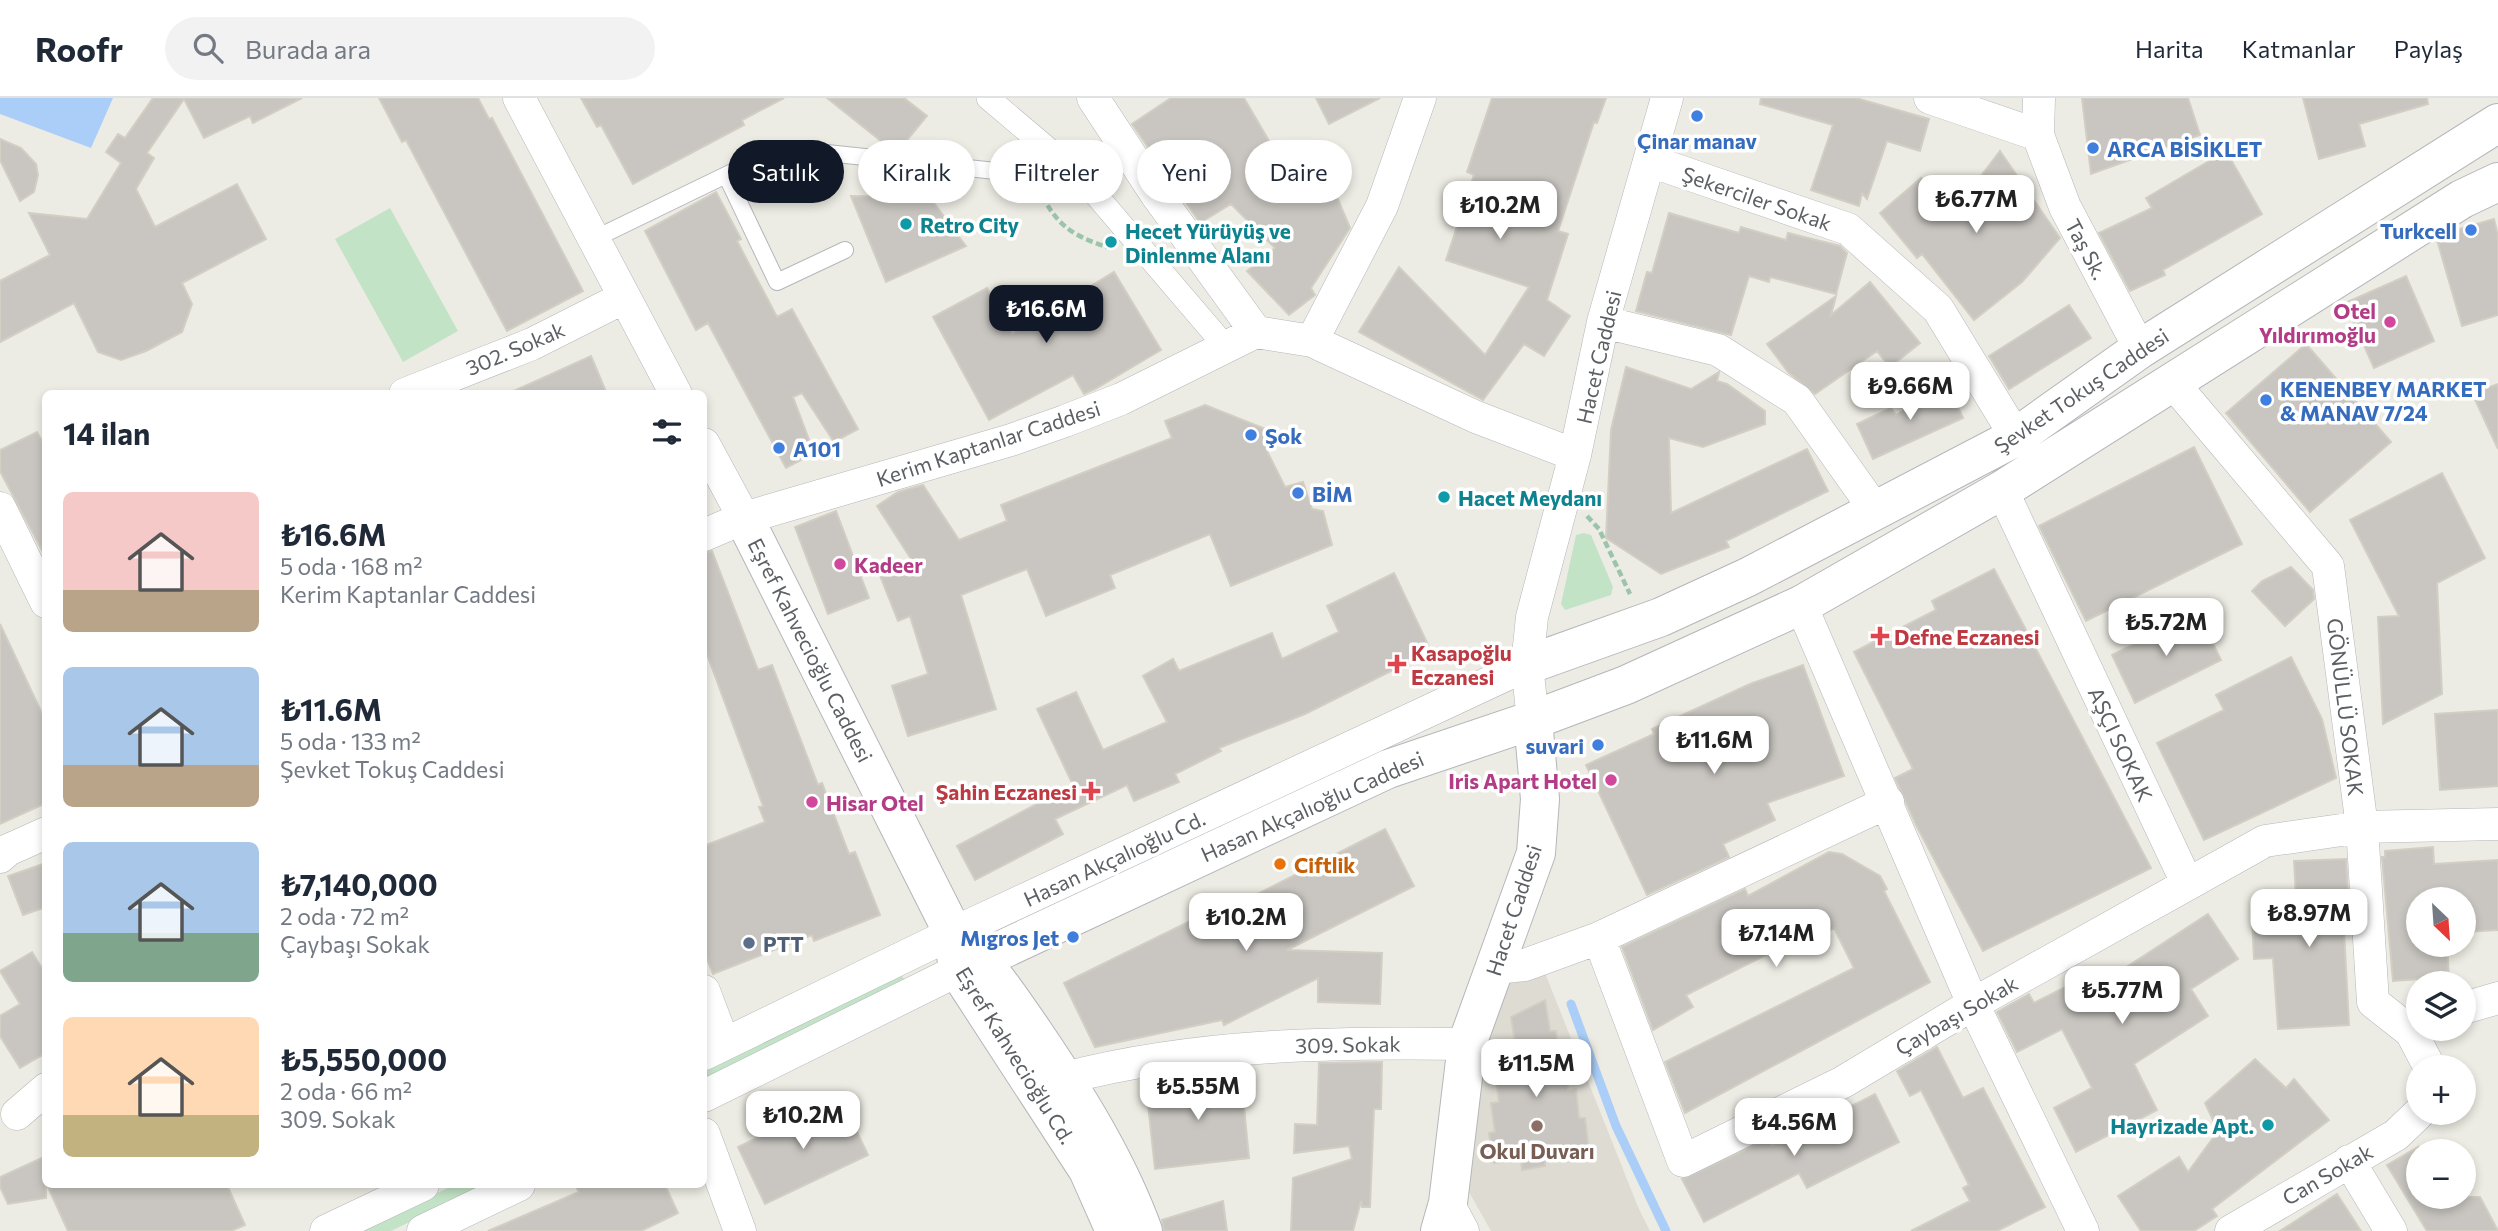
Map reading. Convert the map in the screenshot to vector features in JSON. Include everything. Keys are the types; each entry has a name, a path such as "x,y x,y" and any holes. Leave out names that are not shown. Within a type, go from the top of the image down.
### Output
{"main road":[{"name":"Şevket Tokuş Caddesi","path":"1527,665 1661,617 1876,511 2016,437 2140,349 2498,123"},
{"name":"Şevket Tokuş Caddesi","path":"1533,720 1626,685 1801,605 2003,490 2462,199 2498,182"},
{"name":"Eşref Kahvecioğlu Caddesi","path":"744,518 953,933"},
{"name":"Hasan Akçalıoğlu Caddesi","path":"970,964 1388,769 1533,720"},
{"name":"Hacet Caddesi","path":"1450,1222 1467,1044 1536,853 1540,799 1533,720"},
{"name":"Eşref Kahvecioğlu Cd.","path":"953,933 1088,1170 1115,1231"},
{"name":"Eşref Kahvecioğlu Cd.","path":"970,964 1065,1078 1115,1167 1143,1231"}],"street":[{"path":"519,98 674,390"},
{"path":"988,98 1079,175 1225,345"},
{"path":"1093,98 1156,194 1256,332 1312,341 1476,417 1575,455"},
{"path":"1312,341 1382,206 1420,98"},
{"name":"Hacet Caddesi","path":"1533,720 1527,665 1532,617 1575,455 1604,322 1667,98"},
{"path":"1930,98 2038,135 2039,98"},
{"name":"Taş Sk.","path":"2038,135 2065,207 2140,349"},
{"name":"Şekerciler Sokak","path":"1650,161 1848,229 1938,309 2016,437"},
{"name":"302. Sokak","path":"415,390 532,344 623,298"},
{"path":"1604,322 1718,350 1797,400 1876,511"},
{"name":"Kerim Kaptanlar Caddesi","path":"707,534 744,518 1011,440 1065,421 1121,399 1225,345 1256,332"},
{"name":"GÖNÜLLÜ SOKAK","path":"2173,383 2328,566 2362,827 2373,1002 2406,1024"},
{"name":"Eşref Kahvecioğlu Caddesi","path":"707,450 744,518"},
{"name":"AŞÇI SOKAK","path":"2003,490 2187,883"},
{"path":"0,508 42,587"},
{"path":"1801,605 1973,1004 2074,1227"},
{"name":"Hasan Akçalıoğlu Cd.","path":"714,1049 953,933 1527,665"},
{"path":"1495,968 1525,965 1599,939 1888,802"},
{"name":"Çaybaşı Sokak","path":"1599,939 1683,1161 1843,1082 1973,1004 2265,841 2362,827 2498,824"},
{"path":"0,857 8,850 42,835"},
{"path":"707,1095 970,964"},
{"path":"2476,1004 2498,998"},
{"path":"707,1008 714,1049"},
{"name":"309. Sokak","path":"1065,1078 1102,1068 1255,1046 1369,1042 1467,1044"},
{"path":"16,1114 42,1092"},
{"name":"Can Sokak","path":"2231,1231 2396,1135 2406,1125"},
{"path":"707,1142 740,1231"},
{"path":"2349,1161 2391,1231"},
{"path":"326,1231 413,1188"},
{"path":"423,1231 513,1188"}],"lane":[{"path":"592,240 755,161 799,150 989,170"},
{"path":"726,175 777,282 845,250"}],"path":[{"path":"1046,203 1054,218 1078,237 1107,247 1143,249"},
{"path":"1579,508 1599,529 1630,595"}],"shaded area":[{"name":"Okul Duvarı","path":"1545,973 1650,1231 1491,1231 1461,1178 1475,1075 1501,981"}],"green space":[{"path":"390,208 458,331 403,362 335,239"},
{"path":"1576,535 1591,535 1613,587 1611,595 1565,610 1561,604"},
{"path":"898,971 905,980 707,1077 707,1063"},
{"path":"448,1188 480,1188 391,1231 358,1231"}],"water":[{"path":"0,98 113,98 91,148 0,114"}],"building":[{"path":"153,98 302,98 253,123 250,116 204,138 184,99 147,153 154,158 136,189 155,227 237,184 266,239 182,283 192,304 182,332 146,351 121,360 98,352 74,303 0,342 0,281 50,255 29,213 87,219 121,163 106,152 118,134 125,138"},
{"path":"379,98 478,98 489,119 492,118 583,291 507,331 406,140 402,142"},
{"path":"581,98 784,98 742,120 744,125 633,184 601,125 597,127"},
{"path":"827,98 904,98 927,116 907,140 880,140"},
{"path":"1171,98 1244,98 1268,140 1245,140 1245,203 1340,203 1350,228 1311,288 1315,295 1289,315 1247,271 1275,248 1231,204 1200,223 1186,203 1231,203 1231,140 1143,140 1132,124"},
{"path":"1316,98 1380,98 1329,124"},
{"path":"1492,98 1606,98 1597,123 1594,122 1558,231 1568,234 1547,300 1570,316 1544,356 1524,344 1483,400 1359,332 1399,267 1485,355 1529,287 1446,260 1474,175 1467,172"},
{"path":"1761,98 1856,98 1929,119 1920,151 1887,141 1867,199 1862,193 1859,206 1811,190 1833,125 1760,104"},
{"path":"2082,98 2188,98 2200,135 2091,174"},
{"path":"2303,98 2427,98 2428,104 2359,124 2365,146 2319,159"},
{"path":"0,139 21,148 36,164 38,175 34,192 20,201 0,160"},
{"path":"2000,151 2060,238 2022,282 1974,320 1922,254 1917,258 1880,213 1921,178 1952,214"},
{"path":"2226,151 2262,214 2163,270 2165,275 2130,291 2099,233 2152,208 2146,198"},
{"path":"716,192 741,239 737,241 777,317 792,309 858,429 834,442 802,393 793,397 814,453 786,468 708,323 696,330 645,231"},
{"name":"Retro City","path":"851,196 858,196 858,203 934,203 966,246 886,282"},
{"path":"1669,213 1739,233 1741,227 1786,240 1788,233 1840,246 1847,253 1836,294 1770,277 1769,282 1749,276 1731,335 1636,311 1647,272 1652,273"},
{"path":"2494,219 2498,235 2498,315 2462,326 2437,240 2452,231"},
{"path":"1114,272 1161,350 1084,394 1073,375 989,420 933,317 987,288 1012,334"},
{"name":"Otel Yıldırımoğlu","path":"2406,276 2434,341 2374,368 2345,303"},
{"path":"1870,282 1920,343 1890,367 1877,351 1815,394 1788,372 1767,344 1836,296 1831,315"},
{"path":"2069,305 2091,338 2009,389 1989,356"},
{"path":"2306,344 2391,442 2310,512 2226,413"},
{"path":"591,356 605,390 516,390"},
{"path":"1626,367 1691,389 1719,372 1717,381 1727,384 1765,411 1765,424 1703,447 1669,438 1671,513 1807,449 1828,491 1726,541 1729,547 1661,574 1606,538 1611,430"},
{"path":"1947,383 1963,418 1873,459 1857,424 1891,408 1896,415"},
{"path":"2498,384 2498,449 2472,393"},
{"path":"1205,405 1291,439 1266,449 1285,487 1303,482 1312,509 1323,511 1332,545 1231,586 1210,534 1110,575 1115,588 1046,616 1027,569 961,595 996,709 908,736 892,686 928,674 910,616 898,621 879,573 911,559 877,506 898,492 923,485 959,540 1007,521 1001,505 1172,438 1165,421"},
{"path":"37,432 42,441 42,550 0,471 0,450"},
{"path":"2194,447 2242,544 2086,621 2039,526"},
{"path":"2442,473 2485,558 2437,583 2442,694 2383,724 2378,617 2399,616 2350,520"},
{"path":"836,511 869,598 828,614 795,527"},
{"path":"712,551 758,670 772,665 818,785 822,783 849,854 855,852 880,915 814,941 812,935 713,974 707,959 707,845 765,822 759,807 763,806 707,654 707,552"},
{"path":"2291,567 2313,590 2314,599 2285,626 2252,591 2262,581"},
{"path":"1994,569 2151,868 1983,951 1916,825 1895,778 1913,769 1854,652 1936,610 1932,601"},
{"path":"1394,573 1431,651 1305,714 1219,748 1221,751 1175,774 1179,782 1134,801 1127,785 1055,819 1063,834 975,880 957,846 1073,785 1037,709 1076,692 1103,750 1167,722 1143,676 1173,659 1179,671 1272,633 1282,659 1339,632 1327,606"},
{"path":"2198,613 2221,660 2135,703 2112,655"},
{"path":"0,624 42,713 42,805 0,824"},
{"path":"2291,657 2322,719 2336,778 2204,840 2157,743 2224,710 2216,695"},
{"path":"1803,665 1844,776 1767,803 1775,820 1723,844 1729,857 1647,895 1586,765 1654,734 1652,729 1750,684"},
{"path":"2498,710 2498,786 2440,790 2435,714"},
{"path":"1385,829 1414,886 1287,950 1382,953 1380,1004 1318,1002 1318,978 1224,1025 1222,1020 1095,1047 1064,983 1241,896 1244,901"},
{"path":"2433,847 2434,864 2498,860 2498,930 2476,931 2476,887 2406,887 2406,957 2448,957 2449,971 2406,971 2406,980 2393,981 2382,857 2385,857 2385,851"},
{"path":"1829,852 1842,854 1880,876 1887,889 1884,891 1930,982 1685,1113 1665,1062 1854,968 1834,928 1802,946 1798,939 1686,995 1693,1007 1653,1030 1622,947 1745,889 1748,896"},
{"path":"2346,859 2348,893 2342,893 2349,1025 2278,1029 2273,958 2254,959 2252,917 2297,914 2294,861"},
{"path":"42,864 42,908 23,915 8,876"},
{"path":"2208,914 2238,959 2191,989 2208,1016 2134,1064 2157,1110 2076,1152 2054,1108 2092,1088 2062,1029 2017,1052 1997,1012 2029,994 2034,1003 2093,973 2099,985"},
{"path":"32,952 42,968 42,1055 20,1068 0,1036 0,1016 20,1004 0,971"},
{"path":"1545,1000 1550,1031 1556,1031 1559,1061 1566,1061 1568,1090 1576,1089 1579,1118 1585,1118 1589,1151 1545,1158 1545,1166 1522,1170 1521,1160 1494,1163 1489,1133 1495,1132 1491,1103 1499,1102 1495,1073 1519,1068 1511,1017"},
{"path":"1937,1047 1963,1098 1983,1088 2045,1207 1997,1231 1911,1231 1970,1201 1963,1188 1969,1185 1921,1090 1910,1096 1897,1071"},
{"name":"Hayrizade Apt.","path":"2255,1059 2286,1088 2294,1079 2329,1120 2212,1209 2217,1216 2194,1231 2141,1231 2118,1196 2179,1157 2188,1172 2218,1131 2205,1103"},
{"path":"1382,1062 1381,1109 1374,1109 1370,1207 1362,1207 1361,1201 1353,1231 1291,1231 1293,1178 1352,1159 1349,1146 1294,1153 1295,1124 1317,1125 1319,1063"},
{"path":"1241,1076 1249,1158 1155,1169 1146,1086"},
{"path":"1875,1094 1899,1142 1807,1188 1799,1173 1704,1222 1682,1179 1768,1139 1772,1146"},
{"path":"841,1098 868,1155 765,1204 738,1147"},
{"path":"2406,1154 2406,1196 2387,1165"},
{"path":"42,1158 42,1188 46,1188 46,1198 8,1204 0,1187 0,1177"},
{"path":"48,1188 228,1188 245,1225 231,1231 68,1231"},
{"path":"577,1188 666,1188 678,1213 641,1231 488,1231 579,1192"},
{"path":"2337,1194 2361,1231 2280,1231"},
{"path":"2476,1197 2480,1197 2498,1231 2427,1231 2414,1209 2476,1209"},
{"path":"1223,1201 1227,1231 1164,1231 1162,1220"}],"waterway":[{"path":"1571,1004 1616,1126 1666,1231"}],"place":[{"name":"Çinar manav","path":"1697,116"},
{"name":"ARCA BİSİKLET","path":"2093,148"},
{"name":"Retro City","path":"906,224"},
{"name":"Turkcell","path":"2471,230"},
{"name":"Hecet Yürüyüş ve Dinlenme Alanı","path":"1111,242"},
{"name":"Otel Yıldırımoğlu","path":"2390,322"},
{"name":"KENENBEY MARKET & MANAV 7/24","path":"2266,400"},
{"name":"Şok","path":"1251,435"},
{"name":"A101","path":"779,448"},
{"name":"BİM","path":"1298,493"},
{"name":"Hacet Meydanı","path":"1444,497"},
{"name":"Kadeer","path":"840,564"},
{"name":"Defne Eczanesi","path":"1880,636"},
{"name":"Kasapoğlu Eczanesi","path":"1397,664"},
{"name":"suvari","path":"1598,745"},
{"name":"Iris Apart Hotel","path":"1611,780"},
{"name":"Şahin Eczanesi","path":"1091,791"},
{"name":"Hisar Otel","path":"812,802"},
{"name":"Ciftlik","path":"1280,864"},
{"name":"Mıgros Jet","path":"1073,937"},
{"name":"PTT","path":"749,943"},
{"name":"Hayrizade Apt.","path":"2268,1125"},
{"name":"Okul Duvarı","path":"1537,1126"}]}
